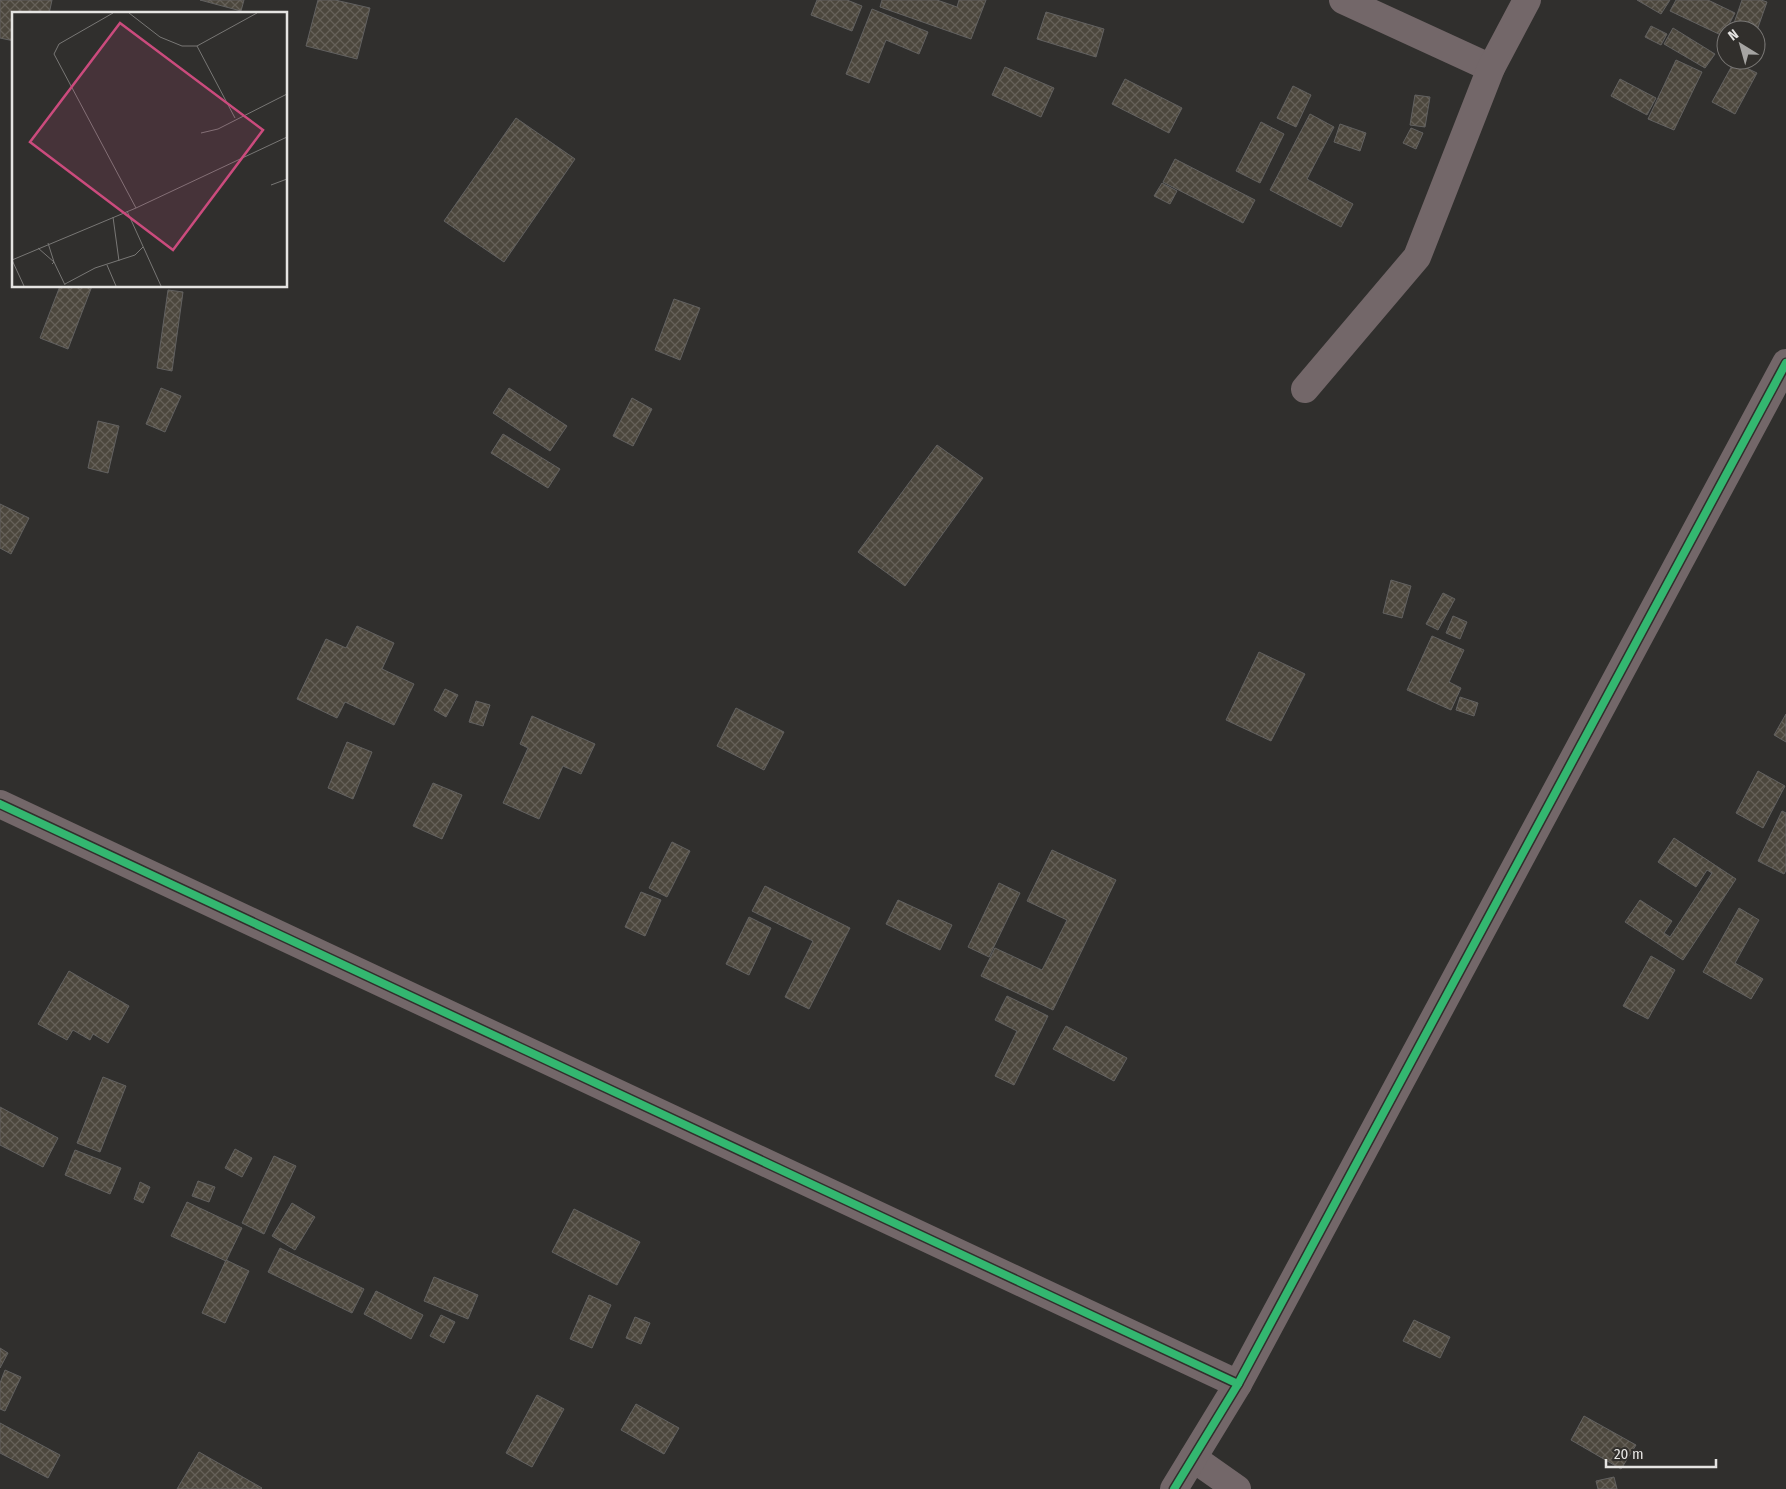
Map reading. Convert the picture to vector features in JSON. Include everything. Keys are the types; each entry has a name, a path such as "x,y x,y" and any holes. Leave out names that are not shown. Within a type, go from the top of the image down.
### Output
{"street":[{"path":"1343,0 1491,68"},
{"path":"1305,390 1417,257 1491,68 1527,0"},
{"path":"1174,1489 1238,1384 1786,363"},
{"path":"0,804 1238,1384"},
{"path":"1193,1458 1237,1489"}],"building":[{"path":"0,0 52,0 49,12 12,12 12,41 0,38"},
{"path":"200,0 244,0 241,11"},
{"path":"318,0 335,0 370,8 357,59 306,46"},
{"path":"817,0 847,0 862,6 852,31 811,15"},
{"path":"882,0 937,0 957,7 959,0 986,0 971,39 880,7"},
{"path":"1637,0 1670,0 1661,14"},
{"path":"1676,0 1708,0 1735,13 1731,20 1716,20 1716,33 1670,11"},
{"path":"1742,0 1761,0 1767,2 1761,20 1735,20"},
{"path":"872,9 928,32 919,54 886,40 869,83 846,74"},
{"path":"1046,12 1104,29 1096,57 1037,39"},
{"path":"1651,26 1667,34 1661,45 1645,37"},
{"path":"1673,28 1715,54 1705,68 1664,44"},
{"path":"1676,60 1702,72 1674,130 1648,119"},
{"path":"1005,67 1054,88 1041,117 992,95"},
{"path":"1730,70 1751,70 1757,73 1735,114 1712,102"},
{"path":"1125,79 1182,108 1169,133 1112,104"},
{"path":"1620,79 1656,98 1647,115 1611,96"},
{"path":"1293,86 1311,95 1296,127 1277,118"},
{"path":"1415,95 1430,97 1425,127 1410,125"},
{"path":"1310,114 1334,127 1307,179 1353,204 1341,227 1270,190"},
{"path":"516,118 575,159 504,262 444,221"},
{"path":"1261,122 1284,134 1260,183 1236,171"},
{"path":"1340,124 1366,133 1360,151 1334,142"},
{"path":"1411,128 1423,133 1416,149 1403,143"},
{"path":"1175,159 1255,200 1243,223 1163,182"},
{"path":"1162,183 1177,191 1170,204 1154,196"},
{"path":"59,288 91,288 68,349 40,338"},
{"path":"168,290 183,292 172,371 157,368"},
{"path":"674,299 700,308 680,360 655,350"},
{"path":"161,388 181,396 165,432 146,424"},
{"path":"509,388 567,426 550,451 493,413"},
{"path":"632,398 652,409 633,446 613,436"},
{"path":"98,421 119,426 108,473 88,468"},
{"path":"503,434 560,469 548,488 491,453"},
{"path":"937,445 983,478 905,586 858,552"},
{"path":"0,504 29,518 11,554 0,548"},
{"path":"1391,580 1411,586 1402,618 1383,613"},
{"path":"1443,593 1455,599 1438,630 1426,624"},
{"path":"1453,616 1467,622 1460,639 1446,633"},
{"path":"357,626 394,643 382,669 414,684 394,725 345,702 337,718 297,699 326,639 346,648"},
{"path":"1432,636 1464,650 1449,682 1461,688 1451,710 1407,690"},
{"path":"1259,652 1305,674 1271,741 1226,720"},
{"path":"445,689 458,695 446,717 434,710"},
{"path":"1460,697 1478,703 1474,716 1456,710"},
{"path":"476,701 490,705 483,726 469,722"},
{"path":"736,708 784,732 764,770 717,746"},
{"path":"1786,714 1786,742 1774,735"},
{"path":"532,716 595,744 581,774 563,766 539,819 503,803 528,748 520,744"},
{"path":"347,742 372,752 353,799 328,788"},
{"path":"1758,771 1785,786 1763,828 1736,813"},
{"path":"433,783 462,795 442,839 413,826"},
{"path":"1782,811 1786,813 1786,870 1784,874 1758,861"},
{"path":"1674,838 1736,879 1683,960 1625,922 1640,900 1672,921 1664,933 1670,937 1712,873 1707,870 1696,887 1658,862"},
{"path":"672,842 690,851 667,897 649,888"},
{"path":"1052,850 1116,880 1053,1010 981,976 995,948 1042,970 1067,920 1027,901"},
{"path":"999,883 1020,893 989,957 968,947"},
{"path":"765,886 850,928 809,1009 785,997 813,941 752,911"},
{"path":"641,892 661,900 645,936 625,927"},
{"path":"898,900 952,925 940,950 886,924"},
{"path":"1739,908 1759,920 1735,963 1763,979 1751,999 1703,972"},
{"path":"749,917 771,928 749,975 726,964"},
{"path":"1651,956 1675,970 1648,1019 1623,1006"},
{"path":"69,971 129,1006 108,1043 93,1034 90,1040 73,1030 67,1040 38,1024"},
{"path":"1007,996 1048,1016 1014,1085 995,1076 1017,1031 995,1020"},
{"path":"1066,1026 1127,1058 1114,1081 1053,1049"},
{"path":"103,1077 126,1086 100,1152 77,1143"},
{"path":"0,1107 58,1138 43,1167 0,1145"},
{"path":"235,1149 252,1158 242,1177 225,1168"},
{"path":"75,1150 121,1168 110,1194 65,1175"},
{"path":"274,1156 296,1166 264,1234 242,1223"},
{"path":"198,1181 215,1187 209,1202 192,1196"},
{"path":"140,1182 150,1187 143,1203 134,1199"},
{"path":"187,1202 242,1228 226,1261 171,1236"},
{"path":"292,1203 315,1217 295,1250 272,1236"},
{"path":"574,1209 640,1242 617,1285 552,1252"},
{"path":"280,1248 364,1289 352,1313 268,1272"},
{"path":"226,1260 249,1271 225,1323 202,1313"},
{"path":"434,1277 478,1295 468,1319 424,1301"},
{"path":"376,1291 423,1315 411,1339 364,1314"},
{"path":"589,1295 611,1305 592,1348 570,1339"},
{"path":"441,1315 455,1322 444,1343 430,1336"},
{"path":"635,1317 650,1323 641,1344 626,1338"},
{"path":"1414,1320 1450,1337 1440,1358 1403,1341"},
{"path":"0,1348 8,1353 0,1368"},
{"path":"5,1370 21,1377 5,1411 0,1409 0,1383"},
{"path":"537,1395 564,1409 532,1467 506,1453"},
{"path":"636,1404 679,1428 664,1454 621,1430"},
{"path":"1584,1416 1636,1445 1621,1469 1571,1440"},
{"path":"0,1423 60,1455 48,1478 0,1453"},
{"path":"199,1452 262,1488 177,1489"},
{"path":"1614,1477 1617,1489 1598,1489 1596,1481"}],"cycle path":[{"path":"1174,1489 1238,1384 1786,363"},
{"path":"0,804 1238,1384"}]}
